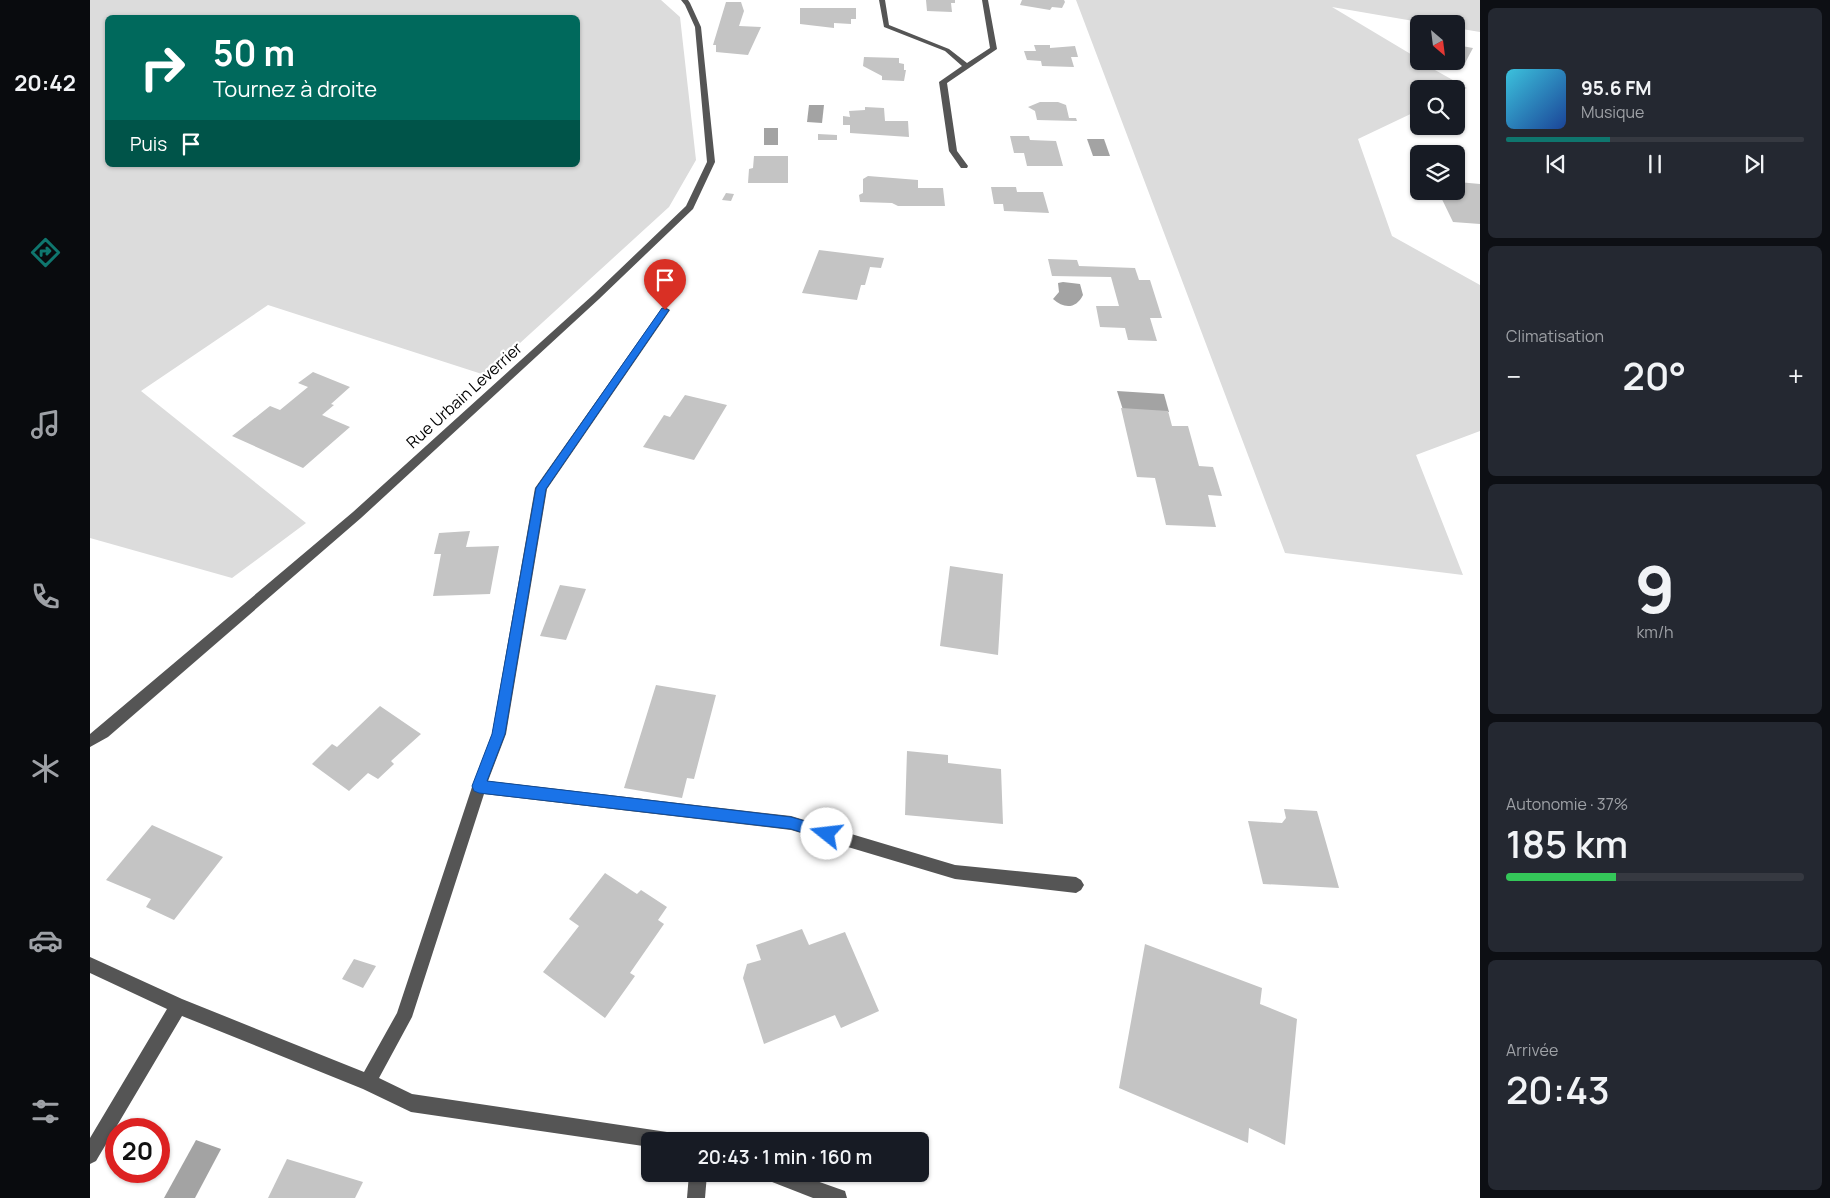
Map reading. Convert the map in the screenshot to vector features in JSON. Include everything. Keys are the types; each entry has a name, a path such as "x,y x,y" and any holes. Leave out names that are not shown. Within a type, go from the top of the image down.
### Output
{"street":[{"name":"Rue Urbain Leverrier","path":"90,742 103,733 357,515 596,297 690,206 711,162 698,27 688,4 684,0"},
{"path":"882,0 886,26 947,50 966,66"},
{"path":"964,166 953,151 942,82 994,49 985,0"},
{"path":"368,1082 404,1017 479,786 499,734 541,488 665,310"},
{"path":"479,786 791,823 955,872 1076,885"},
{"path":"90,966 178,1006 368,1082 411,1104 641,1137"},
{"path":"90,1155 178,1006"},
{"path":"696,1198 697,1182"},
{"path":"795,1182 838,1198"}],"shaded area":[{"path":"90,0 661,0 680,17 696,160 669,207 485,375 268,305 141,391 306,523 232,578 90,538"},
{"path":"1076,0 1480,0 1480,32 1465,30 1465,15 1410,15 1410,20 1332,7 1410,54 1410,70 1435,70 1453,80 1410,80 1410,114 1358,139 1392,236 1480,285 1480,431 1416,455 1463,575 1285,553"},
{"path":"809,105 824,105 822,123 807,122"},
{"path":"764,128 778,128 778,145 764,145"},
{"path":"1087,139 1104,139 1110,156 1093,156"},
{"path":"1058,283 1080,284 1083,295 1077,303 1065,306 1053,299 1059,292"},
{"path":"1117,391 1164,394 1169,412 1123,410"},
{"path":"196,1140 221,1149 195,1198 164,1198"}],"building":[{"path":"926,0 955,0 955,3 951,3 952,12 927,11"},
{"path":"1022,0 1064,0 1065,2 1062,8 1052,7 1050,10 1020,5"},
{"path":"726,2 741,2 744,11 739,26 761,27 748,55 716,52 716,45 713,45"},
{"path":"800,8 856,8 856,19 851,19 851,24 834,23 834,28 800,24"},
{"path":"1034,45 1050,45 1050,48 1075,46 1078,57 1071,57 1074,67 1042,66 1041,61 1027,60 1024,51 1036,51"},
{"path":"1465,47 1473,48 1465,63"},
{"path":"864,57 899,58 899,63 904,64 904,70 906,70 904,81 882,80 882,76 863,66"},
{"path":"1040,102 1058,102 1066,105 1069,118 1076,118 1077,121 1037,120 1035,111 1028,107"},
{"path":"865,107 884,108 885,121 908,121 909,137 850,133 850,125 843,125 843,116 850,117 849,111 865,110"},
{"path":"818,134 837,135 837,140 818,140"},
{"path":"1010,136 1029,136 1030,140 1056,141 1063,166 1027,166 1024,153 1014,153"},
{"path":"754,156 788,156 788,183 748,183 749,169 753,168"},
{"path":"868,176 918,180 918,188 943,188 945,206 898,206 892,203 860,202 859,195 863,193 863,179"},
{"path":"1465,183 1480,184 1480,224 1453,222 1442,200 1465,200"},
{"path":"991,187 1016,187 1017,192 1043,192 1049,213 1004,211 1003,204 994,204"},
{"path":"726,193 734,194 731,201 722,200"},
{"path":"819,250 884,258 881,268 870,267 865,285 861,285 857,300 802,293"},
{"path":"1048,259 1077,260 1079,266 1135,268 1139,280 1150,280 1162,318 1150,318 1157,341 1128,340 1125,328 1100,327 1096,306 1119,306 1111,277 1052,276"},
{"path":"313,372 350,387 322,415 350,427 303,468 232,436 270,406 280,410 308,387 298,383"},
{"path":"685,395 727,405 694,460 643,447 664,415 670,417"},
{"path":"1121,408 1168,411 1172,426 1188,426 1199,466 1213,467 1222,496 1208,495 1216,527 1166,525 1155,478 1137,477"},
{"path":"470,531 466,547 499,546 490,594 433,596 441,554 434,554 439,533"},
{"path":"950,566 1003,574 998,655 940,646"},
{"path":"560,585 586,589 566,640 540,636"},
{"path":"656,685 716,695 694,779 687,778 682,798 624,788"},
{"path":"380,706 421,734 391,761 394,764 378,779 368,773 349,791 312,764 332,744 337,747"},
{"path":"907,751 948,755 948,763 1001,769 1003,824 905,815"},
{"path":"1284,809 1317,811 1339,888 1263,884 1248,821 1282,823 1286,818"},
{"path":"152,825 223,857 174,920 146,907 151,899 106,880"},
{"path":"605,873 637,894 641,890 667,907 658,920 664,924 630,973 635,976 605,1018 543,972 579,926 569,919"},
{"path":"802,929 809,945 845,932 879,1011 841,1028 835,1015 764,1044 743,978 747,964 761,960 756,945"},
{"path":"1145,944 1262,988 1260,1004 1297,1019 1285,1145 1249,1128 1248,1143 1119,1088"},
{"path":"354,959 376,966 363,988 342,979"},
{"path":"287,1159 363,1182 355,1198 268,1198"}],"route":[{"path":"665,310 541,488 499,734 479,786 791,823 827,834"}]}
